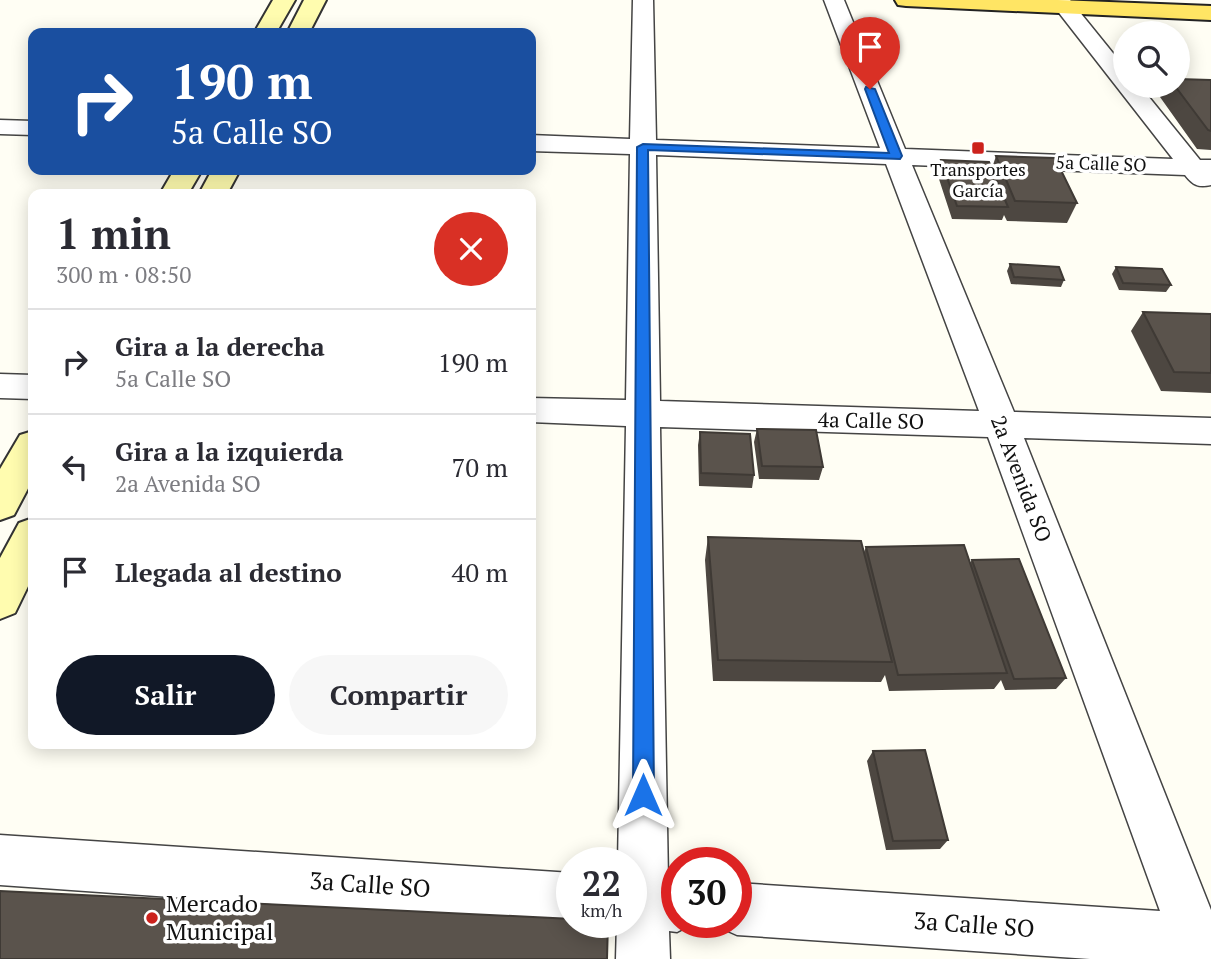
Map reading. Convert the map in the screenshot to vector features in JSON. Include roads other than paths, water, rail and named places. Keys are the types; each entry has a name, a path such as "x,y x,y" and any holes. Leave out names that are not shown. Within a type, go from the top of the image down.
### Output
{"main road":[{"path":"906,0 1211,6"},
{"path":"1068,2 1211,13"}],"street":[{"path":"268,28 284,0"},
{"path":"301,28 315,0"},
{"path":"643,0 651,904 643,959"},
{"name":"2a Avenida SO","path":"834,0 1203,946"},
{"path":"1068,2 1113,66"},
{"path":"1139,98 1202,168 1211,191"},
{"path":"0,127 28,128"},
{"name":"5a Calle SO","path":"536,143 1202,168"},
{"path":"0,386 28,387"},
{"name":"4a Calle SO","path":"536,410 1211,431"},
{"path":"0,504 28,454"},
{"path":"0,600 28,545"},
{"name":"3a Calle SO","path":"0,860 556,897"},
{"name":"3a Calle SO","path":"752,910 1203,946"}],"place":[{"name":"Transportes García","path":"978,148"},
{"name":"Mercado Municipal","path":"152,918"}]}
